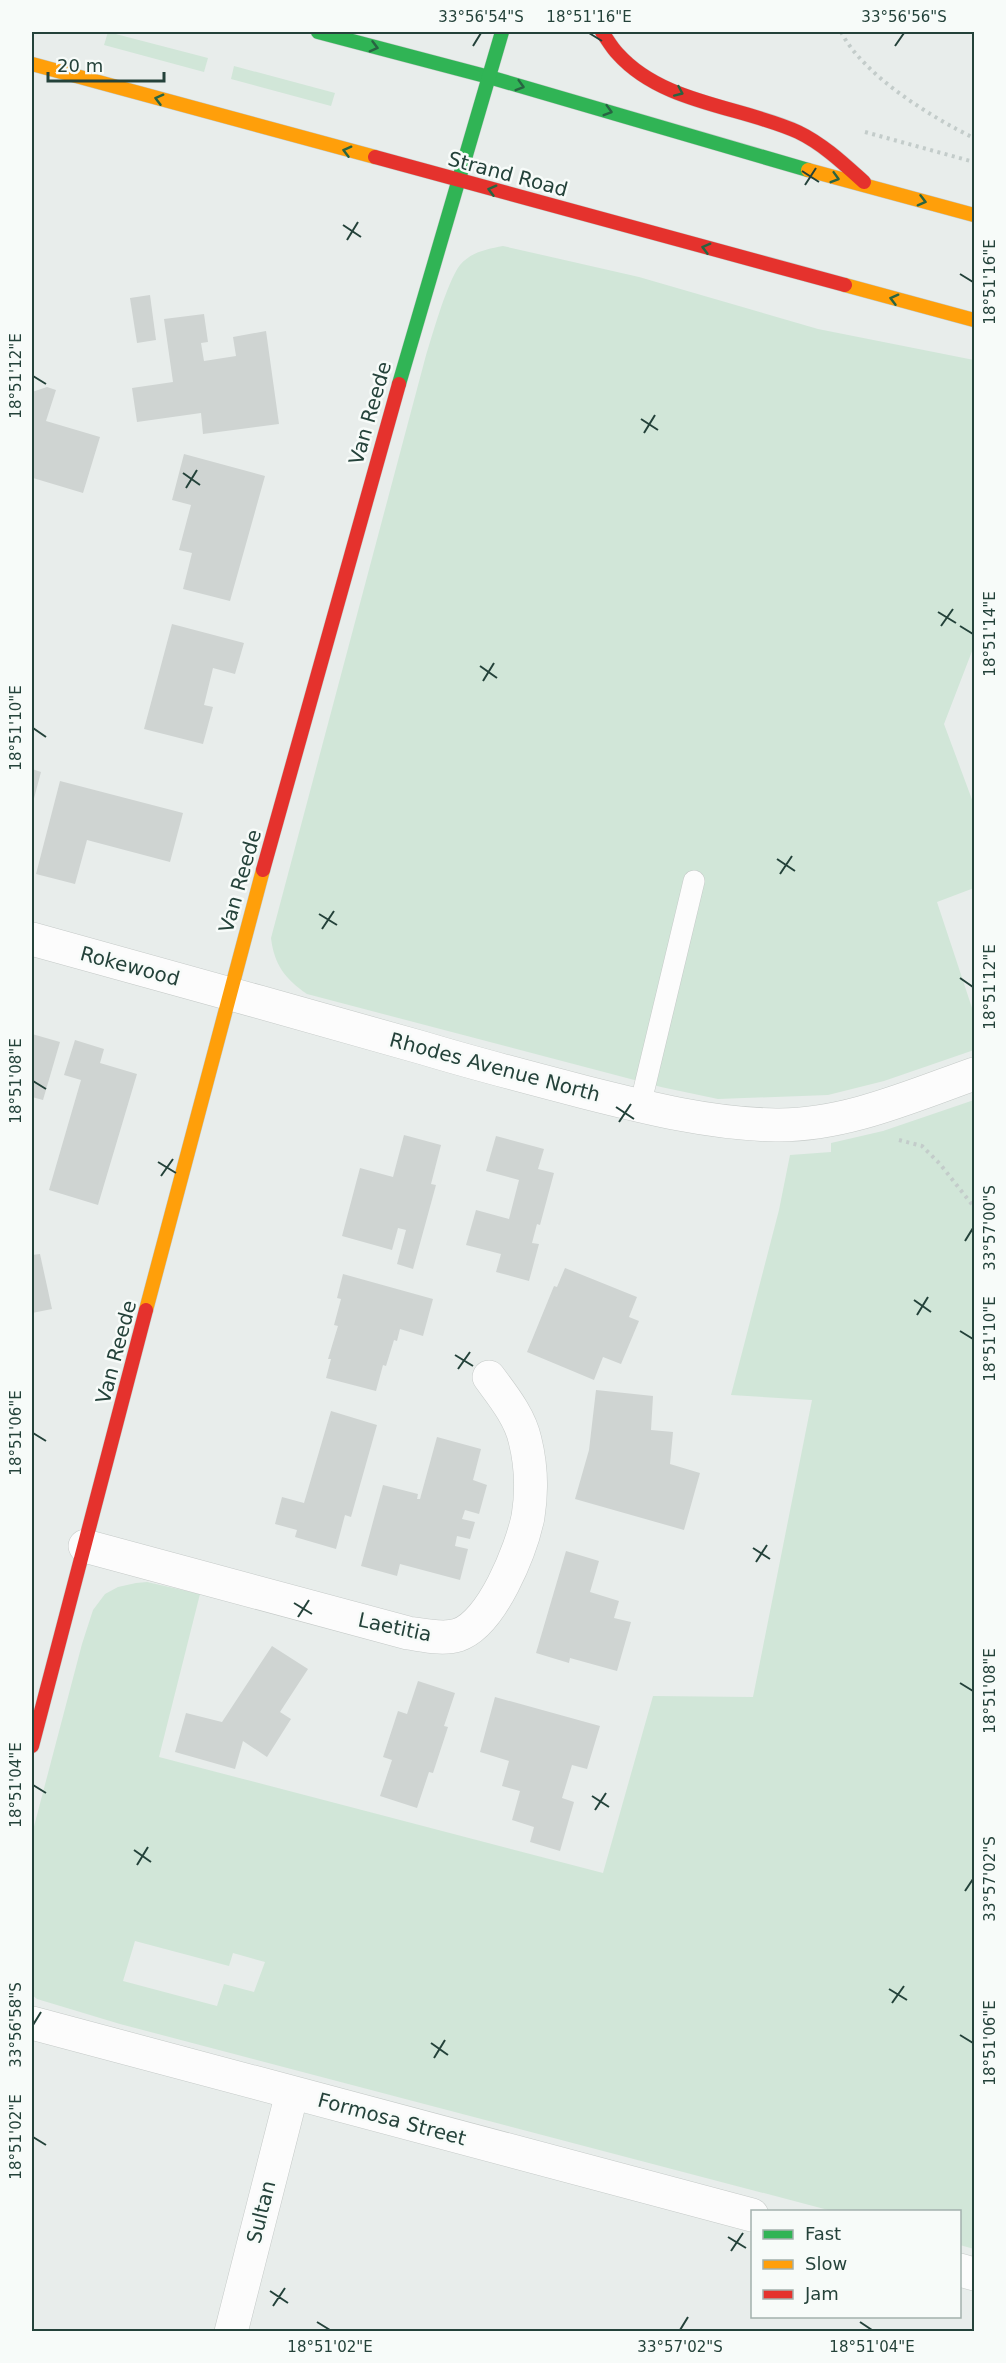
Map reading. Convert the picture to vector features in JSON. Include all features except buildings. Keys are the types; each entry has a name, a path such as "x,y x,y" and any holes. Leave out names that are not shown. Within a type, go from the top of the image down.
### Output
{"main road":[{"path":"318,32 489,77 870,188 975,215"},
{"name":"Van Reede","path":"32,1746 229,992 383,437 502,32"},
{"path":"602,32 609,46 636,72 686,95 799,132 825,147 870,188"},
{"name":"Strand Road","path":"32,64 975,320"}],"street":[{"name":"Rokewood","path":"32,939 229,992"},
{"name":"Rhodes Avenue North","path":"229,992 503,1071 640,1106 710,1119 777,1125 828,1120 975,1074"},
{"name":"Laetitia","path":"85,1546 408,1634 457,1636 473,1627 489,1610 503,1586 528,1518 529,1459 525,1437 512,1410 489,1377"},
{"name":"Formosa Street","path":"32,2023 751,2214"},
{"name":"Sultan","path":"231,2331 292,2093"}],"lane":[{"path":"640,1106 694,881"}],"path":[{"path":"841,32 878,77 911,101 975,138"},
{"path":"889,1141 899,1140 922,1146 975,1207"}],"green space":[{"path":"108,32 208,58 204,72 104,45"},
{"path":"234,66 335,93 331,106 231,79"},
{"path":"503,246 639,277 818,329 974,360 974,646 944,724 974,805 974,888 937,902 974,1014 974,1050 884,1081 828,1095 718,1099 661,1087 307,994 282,970 275,956 271,938 425,359 445,296 460,265 474,254"},
{"path":"974,1100 974,2249 961,2245 961,2210 828,2210 120,2024 37,1999 32,1995 32,1834 93,1610 105,1594 118,1587 136,1583 147,1582 200,1594 159,1757 603,1873 653,1696 753,1697 812,1400 731,1395 779,1210 790,1155 831,1152 831,1143 883,1131","holes":["135,1941 229,1966 233,1953 265,1962 254,1992 224,1984 217,2006 123,1981"]}],"traffic: fast":[{"path":"318,32 489,77 808,170"},
{"path":"399,384 502,32"}],"traffic: slow":[{"path":"32,64 375,157"},
{"path":"808,170 974,215"},
{"path":"845,285 974,320"},
{"path":"146,1310 263,870"}],"traffic: jam":[{"path":"602,32 618,54 636,71 657,84 680,94 776,123 798,132 825,148 864,182"},
{"path":"375,157 845,285"},
{"path":"263,870 399,384"},
{"path":"32,1746 146,1310"}]}
